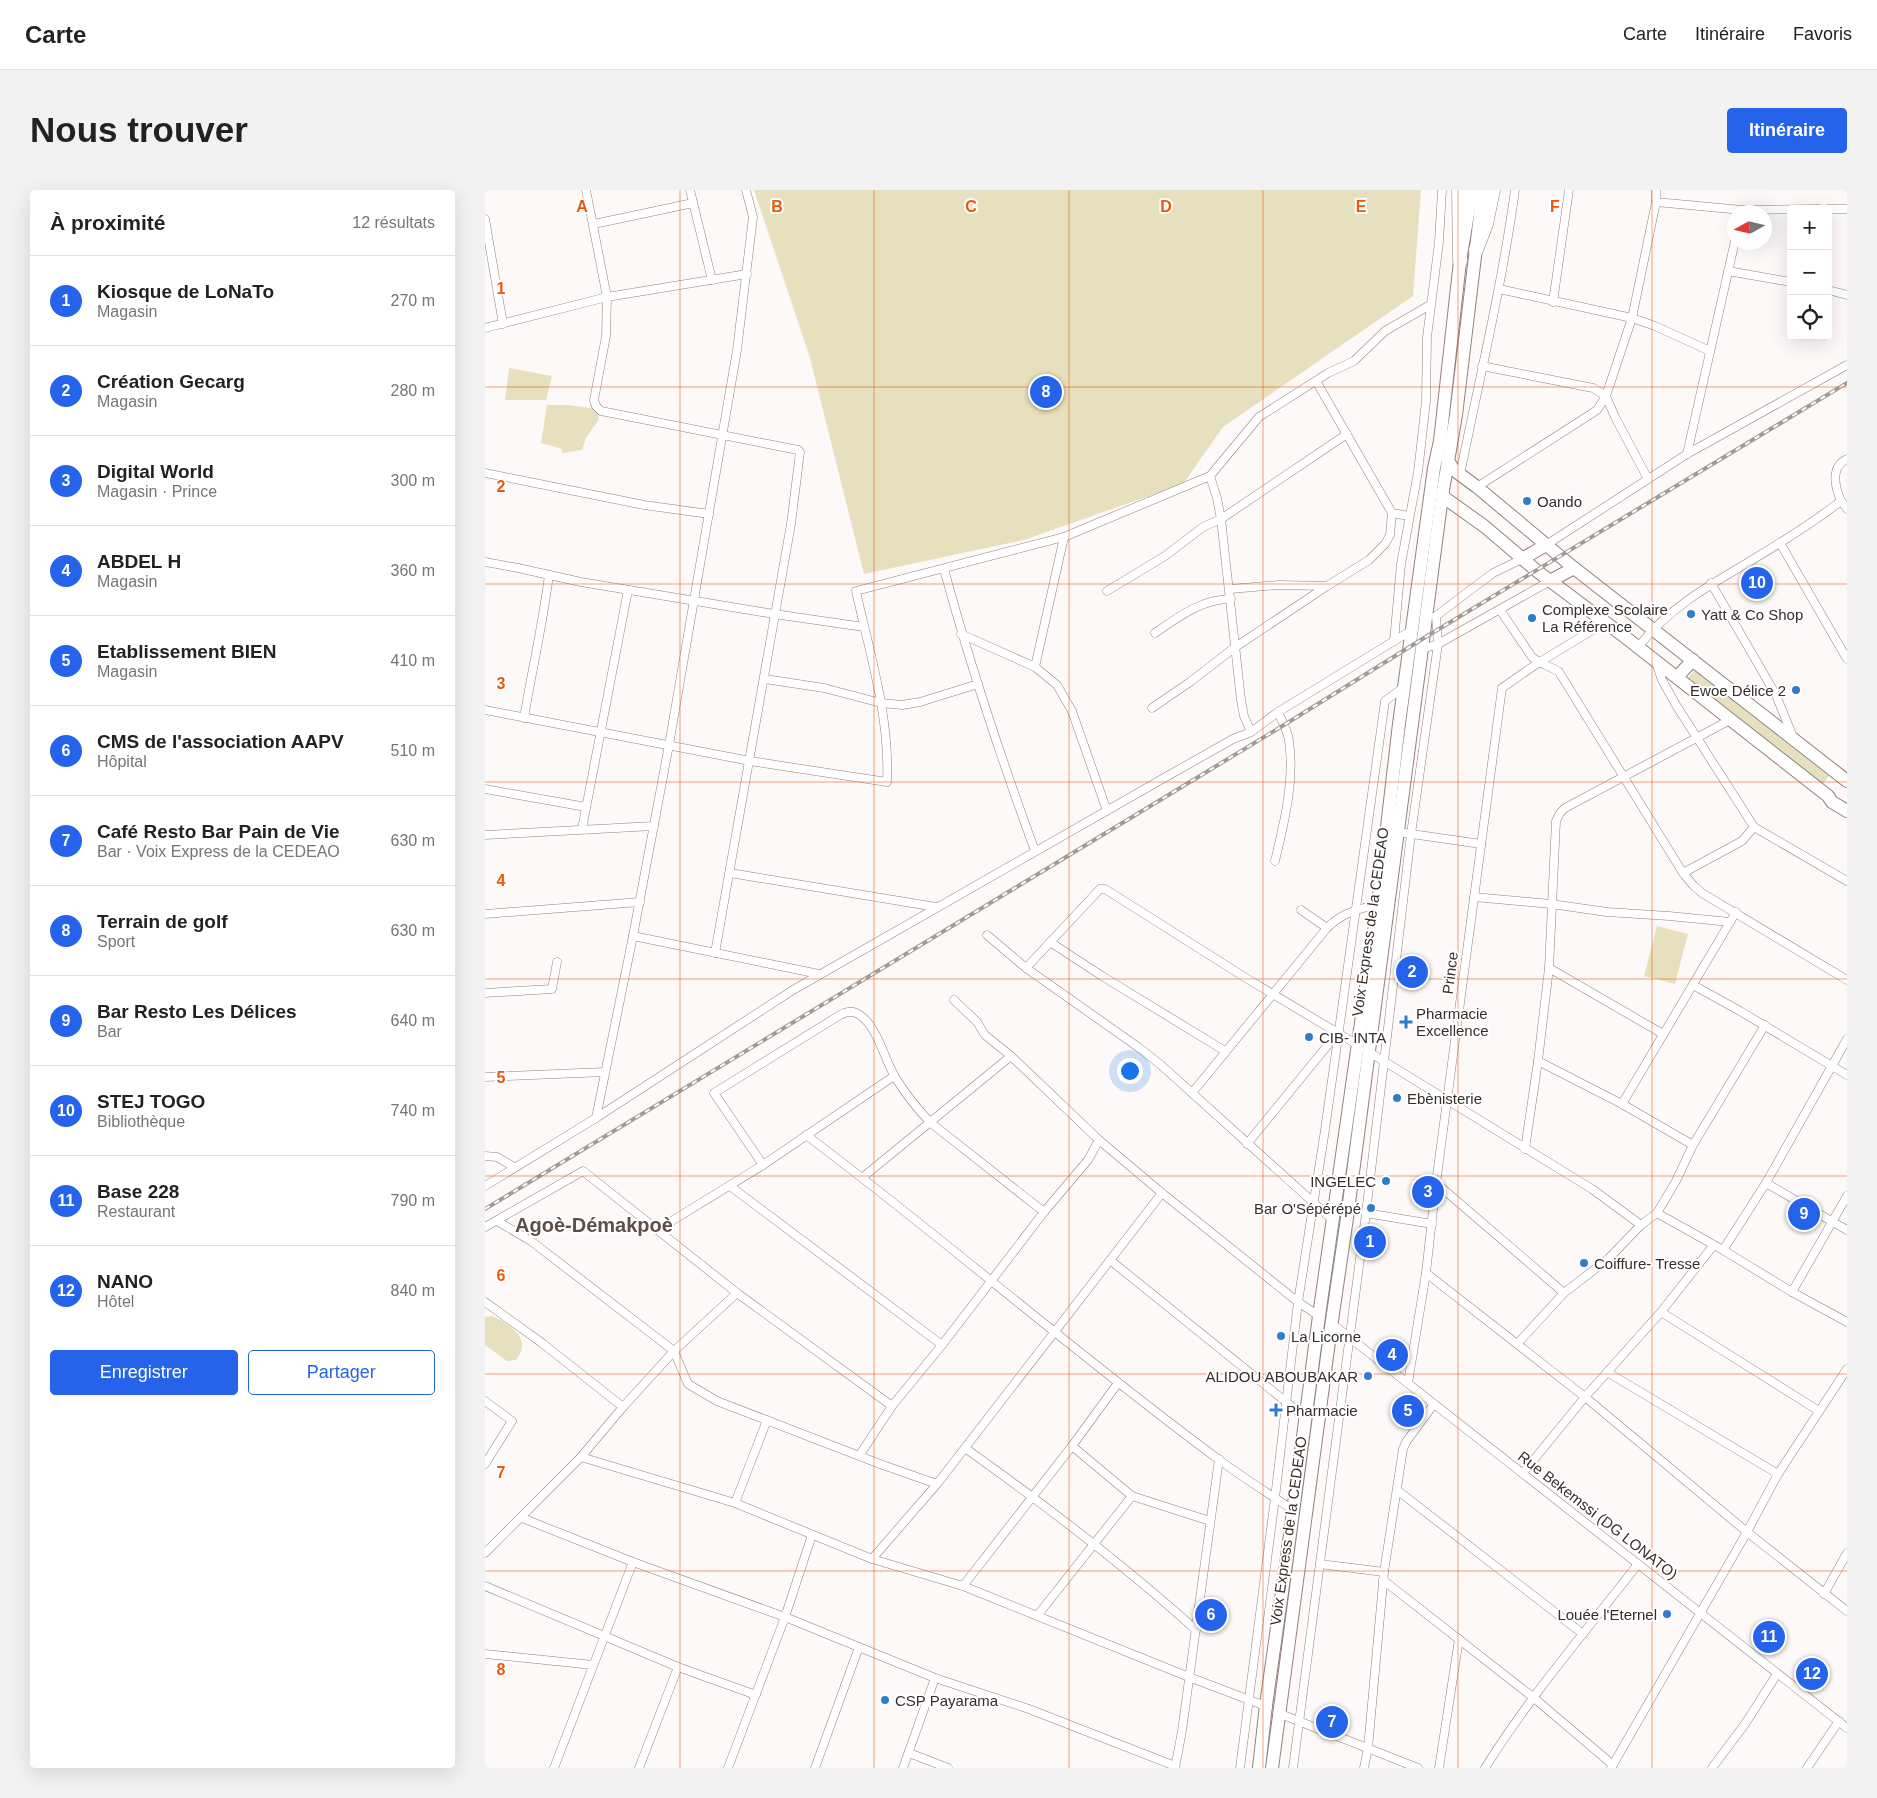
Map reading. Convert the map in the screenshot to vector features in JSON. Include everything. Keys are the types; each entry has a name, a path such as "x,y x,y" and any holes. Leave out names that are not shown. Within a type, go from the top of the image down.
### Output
{"highway":[{"path":"1459,190 1460,261"},
{"path":"1476,250 1486,224 1493,190"}],"main road":[{"path":"1259,1768 1265,1705 1378,904 1412,630 1434,468 1440,442 1460,261 1472,190"},
{"name":"Voix Express de la CEDEAO","path":"1272,1768 1442,496 1455,415 1483,190"},
{"path":"1440,442 1447,462 1461,475 1574,568 1846,780"},
{"path":"1434,468 1441,482 1442,496 1484,526 1550,581 1677,677 1828,796 1833,802 1844,807"},
{"path":"1522,558 1546,545"},
{"path":"1550,581 1574,568"},
{"path":"1677,677 1693,660"},
{"path":"1828,796 1828,789 1832,782 1838,779 1846,780"}],"street":[{"path":"586,190 607,297 606,336 594,400 598,409 800,452 791,524 765,679 715,953"},
{"path":"690,190 712,280"},
{"path":"596,1118 640,902 669,745 737,350 753,213 746,190"},
{"path":"1395,641 1401,564 1418,472 1426,401 1430,305 1439,242 1442,190"},
{"path":"1461,475 1499,289 1515,190"},
{"path":"1553,302 1569,190"},
{"path":"1477,487 1597,410 1606,396 1632,318 1656,202 1656,190"},
{"path":"1656,202 1727,210"},
{"path":"594,224 693,203"},
{"path":"1832,211 1847,209"},
{"path":"1772,210 1787,210"},
{"path":"485,219 503,324"},
{"path":"1687,454 1733,250"},
{"path":"1727,271 1787,281"},
{"path":"485,328 607,297 747,274"},
{"path":"1499,289 1632,318 1655,326 1710,351"},
{"path":"1832,291 1847,295"},
{"path":"485,710 750,761 887,782 887,760 881,703 856,591 1064,537 1209,476 1259,417 1316,380 1354,361 1385,331 1430,305"},
{"path":"1546,545 1687,454 1847,365"},
{"path":"1482,366 1593,388 1606,396 1648,479"},
{"path":"1152,708 1234,648 1369,560 1385,544 1389,535 1392,513 1316,380"},
{"path":"1107,591 1165,556 1203,527 1221,519 1347,434"},
{"path":"1847,459 1838,467 1835,479 1835,488 1847,509"},
{"path":"485,473 644,505 709,514"},
{"path":"1209,476 1217,498 1221,519 1243,716 1251,732"},
{"path":"1638,647 1653,628 1711,583 1780,543 1818,519 1841,501"},
{"path":"1392,513 1409,516"},
{"path":"1035,667 1064,537"},
{"path":"1780,543 1847,659"},
{"path":"1293,1768 1366,1213 1411,834 1438,644 1436,616 1493,573 1522,558"},
{"path":"485,562 628,590 864,627"},
{"path":"944,569 961,634 991,729 1035,851"},
{"path":"524,718 544,617 549,576"},
{"path":"1422,649 1438,644 1550,581"},
{"path":"1711,583 1775,695 1793,739"},
{"path":"1230,589 1277,586 1327,586"},
{"path":"583,829 628,590"},
{"path":"1155,632 1206,603 1219,599 1231,599"},
{"path":"1500,610 1532,657 1538,663 1547,664 1559,672 1683,873 1693,885 1703,893 1847,980"},
{"name":"Prince","path":"1408,1383 1426,1273 1436,1183 1502,688 1538,663 1606,622"},
{"path":"485,1186 596,1118 655,1078 819,974 1233,739 1251,732 1278,712 1412,630"},
{"path":"961,634 1035,667 1057,685 1075,719 1107,811"},
{"path":"1655,661 1662,680 1696,738 1754,827 1847,881"},
{"path":"765,679 833,690 881,703 902,705 920,702 978,684"},
{"path":"1240,1768 1275,1498 1297,1302 1325,1130 1385,701 1405,687"},
{"path":"1275,861 1286,812 1291,766 1289,740 1278,712"},
{"path":"1525,1148 1549,968 1556,820 1565,808 1730,720"},
{"path":"485,789 586,808"},
{"path":"485,835 653,826"},
{"path":"1683,873 1741,841 1754,827"},
{"path":"1398,832 1481,844"},
{"path":"730,872 936,907"},
{"path":"1026,968 1100,889 1105,889 1357,1045"},
{"path":"1474,897 1551,904 1607,912 1730,922"},
{"path":"485,914 640,902"},
{"path":"1192,1093 1225,1050 1327,928 1347,912 1378,904"},
{"path":"1301,910 1327,928"},
{"path":"1622,1104 1736,912"},
{"path":"987,935 1026,968 1138,1047 1192,1093 1334,1222"},
{"path":"633,936 819,974"},
{"path":"1050,942 1102,976 1225,1050"},
{"path":"485,993 552,989 557,962"},
{"path":"1549,968 1663,1034"},
{"path":"1693,985 1765,1025 1847,1075"},
{"path":"954,1000 977,1022 985,1035 1011,1056 1099,1140 1297,1302 1319,1316"},
{"path":"763,1165 714,1094 847,1012 854,1012 865,1019 894,1076 914,1105 931,1123 1045,1212"},
{"path":"1518,1344 1564,1293 1608,1259 1641,1225 1657,1213 1676,1181 1693,1145 1765,1025"},
{"path":"1247,1144 1337,1034"},
{"path":"1723,1250 1765,1183 1847,1039"},
{"path":"1369,1052 1591,1189 1641,1225"},
{"path":"863,1177 1011,1056"},
{"path":"1538,1061 1622,1104 1693,1145"},
{"path":"485,1077 605,1072"},
{"path":"657,1230 763,1165 894,1076"},
{"path":"806,1135 863,1177 1118,1383 1219,1460 1293,1510"},
{"path":"859,1456 892,1406 1088,1160 1099,1140"},
{"path":"485,1156 497,1157 515,1167"},
{"path":"485,1228 583,1171 737,1293 892,1406"},
{"path":"1436,1183 1564,1293"},
{"path":"1765,1183 1847,1230"},
{"path":"730,1186 942,1345"},
{"path":"873,1559 937,1484 1162,1193"},
{"path":"1792,1292 1847,1196"},
{"path":"1366,1213 1432,1224"},
{"path":"1657,1213 1847,1322"},
{"path":"497,1221 531,1241 674,1351 689,1384 717,1401 937,1484"},
{"path":"1523,1473 1585,1397 1661,1312 1713,1246"},
{"path":"1110,1260 1306,1418"},
{"path":"1426,1273 1585,1397 1747,1532 1847,1611"},
{"path":"485,1553 581,1457 674,1351 737,1293"},
{"path":"485,1302 542,1343 623,1407"},
{"path":"1661,1312 1819,1411"},
{"name":"Rue Bekemssi (DG LONATO)","path":"1331,1323 1350,1336 1847,1728"},
{"path":"1320,1564 1384,1576 1459,1639 1534,1698 1612,1767 1779,1474 1847,1369"},
{"path":"1607,1372 1779,1474"},
{"path":"963,1586 1072,1446 1118,1383"},
{"path":"485,1401 511,1421 485,1464"},
{"path":"1364,1768 1368,1748 1384,1576 1404,1445 1434,1404"},
{"path":"735,1503 767,1420"},
{"path":"1072,1446 1132,1496 1211,1521"},
{"path":"965,1448 1033,1496 1166,1603 1196,1630"},
{"path":"581,1457 735,1503 873,1559 963,1586 1189,1677 1265,1705 1279,1714 1418,1768"},
{"path":"522,1518 633,1562 785,1617 935,1678 1029,1709 1175,1767 1219,1460"},
{"path":"1397,1490 1583,1634"},
{"path":"1037,1616 1132,1496"},
{"path":"728,1768 785,1617 812,1535"},
{"path":"1824,1594 1847,1553"},
{"path":"555,1768 633,1562"},
{"path":"1485,1768 1501,1742 1534,1698 1638,1564"},
{"path":"485,1586 678,1667 756,1695"},
{"path":"1439,1768 1459,1639"},
{"path":"815,1768 859,1648"},
{"path":"485,1654 593,1666"},
{"path":"639,1768 678,1667"},
{"path":"1712,1768 1745,1724 1777,1674"},
{"path":"903,1768 935,1678"},
{"path":"1807,1768 1839,1721"},
{"path":"909,1753 948,1768"}],"shaded area":[{"path":"754,190 1421,190 1413,296 1223,427 1183,484 1024,540 864,574 810,358"},
{"path":"509,368 552,376 546,400 505,400"},
{"path":"547,405 568,405 597,409 599,419 586,438 582,450 562,453 562,449 541,443"},
{"path":"1696,669 1829,776 1822,785 1687,679"},
{"path":"1657,926 1688,934 1675,984 1644,976"},
{"path":"492,1316 506,1323 521,1339 521,1352 516,1360 507,1361 485,1345 485,1317"}],"railway":[{"path":"485,1209 1847,383"}],"place":[{"name":"Terrain de golf","path":"1046,392"},
{"name":"Oando","path":"1527,501"},
{"name":"STEJ TOGO","path":"1757,583"},
{"name":"Yatt & Co Shop","path":"1691,614"},
{"name":"Complexe Scolaire La Référence","path":"1532,618"},
{"name":"Ewoe Délice 2","path":"1796,690"},
{"name":"Création Gecarg","path":"1412,972"},
{"name":"Pharmacie Excellence","path":"1406,1022"},
{"name":"CIB- INTA","path":"1309,1037"},
{"name":"Ebènisterie","path":"1397,1098"},
{"name":"INGELEC","path":"1386,1181"},
{"name":"Digital World","path":"1428,1192"},
{"name":"Bar O'Sépérépé","path":"1371,1208"},
{"name":"Bar Resto Les Délices","path":"1804,1214"},
{"name":"Kiosque de LoNaTo","path":"1370,1242"},
{"name":"Coiffure- Tresse","path":"1584,1263"},
{"name":"La Licorne","path":"1281,1336"},
{"name":"ABDEL H","path":"1392,1355"},
{"name":"ALIDOU ABOUBAKAR","path":"1368,1376"},
{"name":"Pharmacie","path":"1276,1410"},
{"name":"Etablissement BIEN","path":"1408,1411"},
{"name":"Louée l'Eternel","path":"1667,1614"},
{"name":"CMS de l'association AAPV","path":"1211,1615"},
{"name":"Base 228","path":"1769,1637"},
{"name":"NANO","path":"1812,1674"},
{"name":"CSP Payarama","path":"885,1700"},
{"name":"Café Resto Bar Pain de Vie","path":"1332,1722"}],"district":[{"name":"Agoè-Démakpoè","path":"594,1225"}]}
